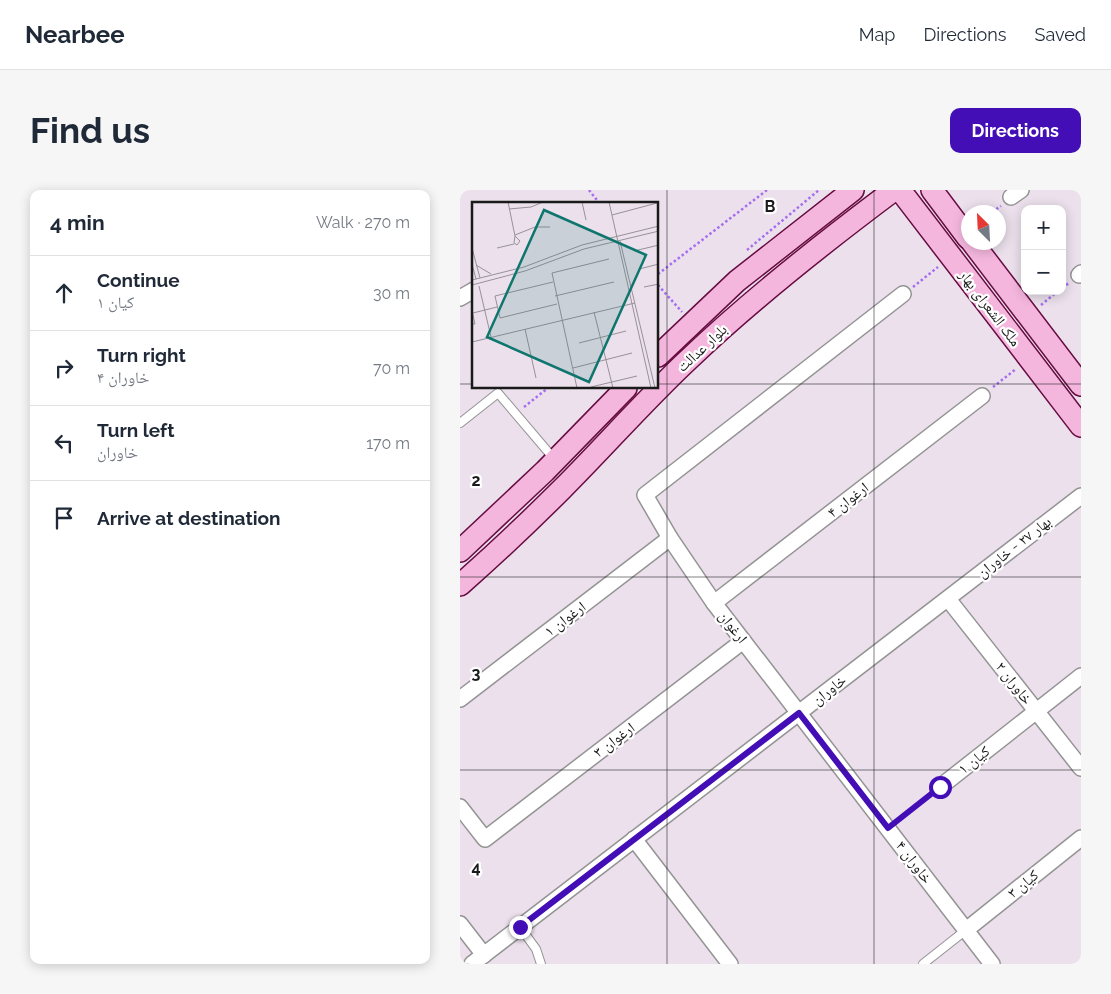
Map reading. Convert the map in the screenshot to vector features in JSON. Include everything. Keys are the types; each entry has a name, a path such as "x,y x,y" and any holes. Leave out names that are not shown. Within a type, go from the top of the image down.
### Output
{"main road":[{"name":"بلوار عدالت","path":"659,355 737,282 853,190"},
{"name":"بلوار عدالت","path":"460,585 562,489 689,359 754,300 894,190"},
{"name":"ملک الشعرای بهار","path":"900,190 1081,426"},
{"path":"932,190 961,229"},
{"name":"ملک الشعرای بهار","path":"978,250 1081,385"},
{"path":"460,552 625,389"}],"street":[{"path":"460,298 472,291"},
{"name":"ارغوان","path":"799,713 714,603 670,538 645,495 903,294"},
{"name":"ارغوان ۴","path":"714,603 982,396"},
{"name":"بهار ۲۷ - خاوران","path":"948,599 1081,496"},
{"name":"ارغوان ۱","path":"460,700 670,538"},
{"name":"خاوران ۲","path":"948,599 1081,768"},
{"name":"خاوران","path":"478,960 948,599"},
{"name":"ارغوان ۳","path":"460,807 485,839 743,641"},
{"name":"کیان ۱","path":"940,787 1081,676"},
{"name":"خاوران ۴","path":"799,713 992,964"},
{"name":"کیان ۳","path":"966,930 1081,838"},
{"path":"634,840 730,964"},
{"path":"460,924 478,960"}],"lane":[{"path":"460,423 498,393 555,460"},
{"path":"520,927 536,949 541,964"},
{"path":"923,964 966,930"}],"path":[{"path":"589,190 598,202"},
{"path":"659,273 767,190"},
{"path":"903,294 952,257"},
{"path":"659,286 692,323"},
{"path":"1028,315 1053,295"},
{"path":"982,396 1029,358"},
{"path":"516,414 547,389"},
{"path":"888,828 940,787"}],"route":[{"path":"520,927 799,713 888,828 940,787"}]}
